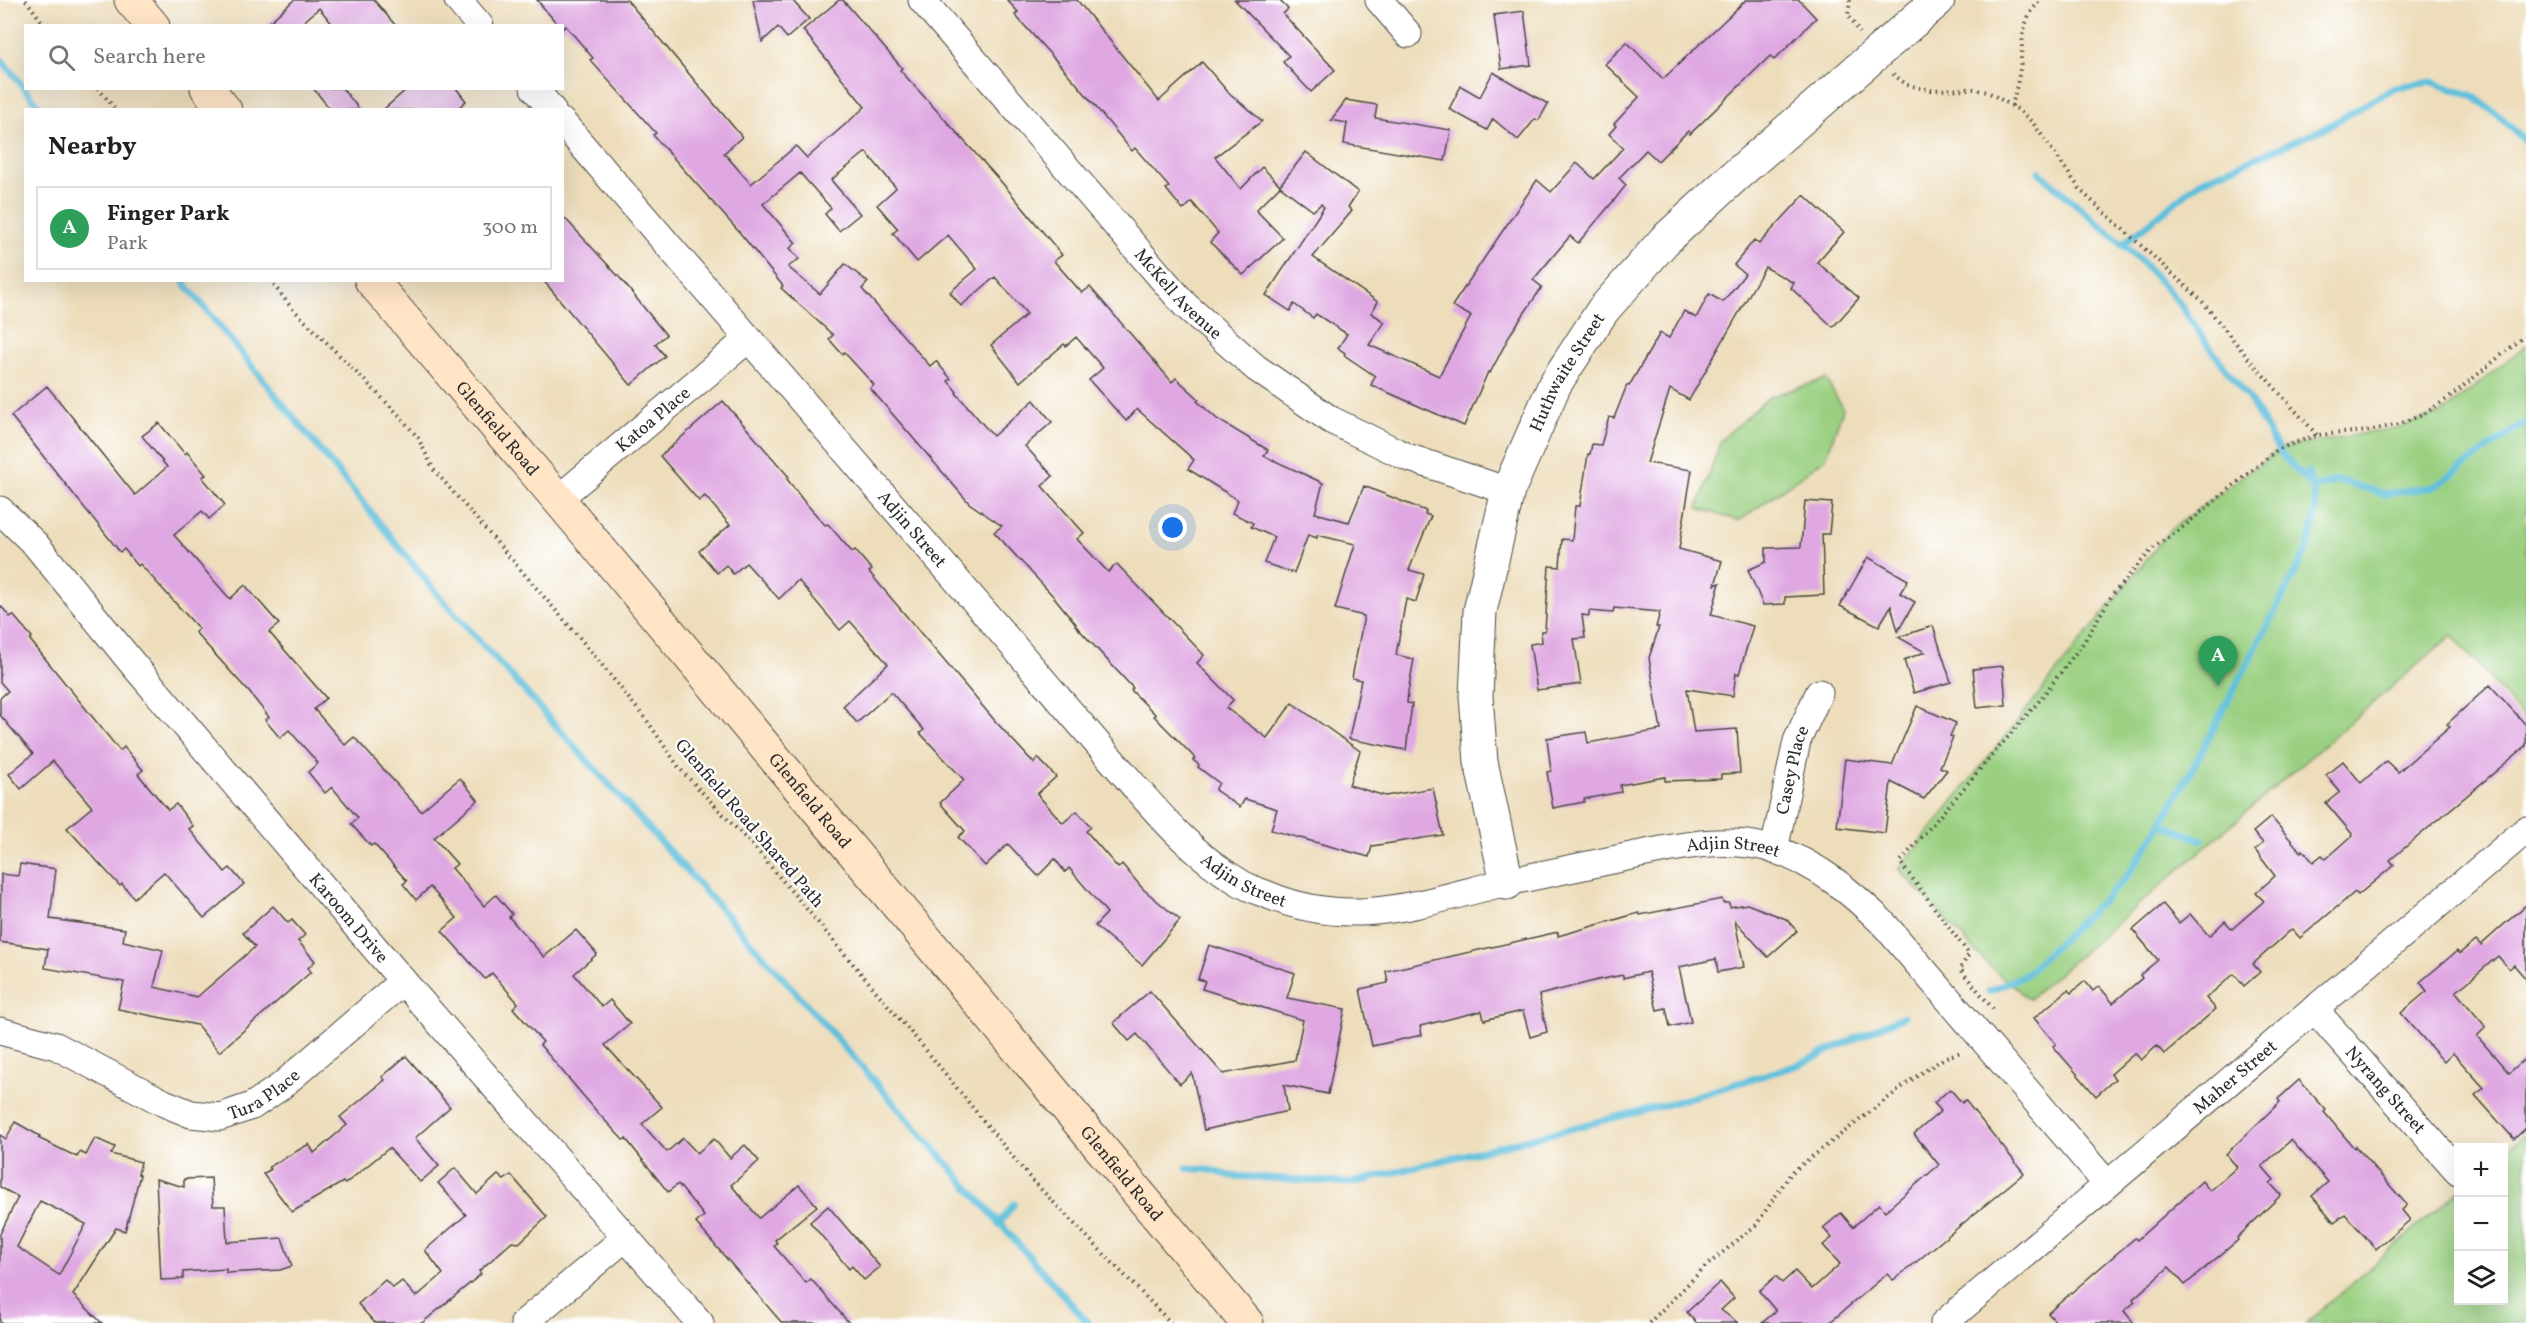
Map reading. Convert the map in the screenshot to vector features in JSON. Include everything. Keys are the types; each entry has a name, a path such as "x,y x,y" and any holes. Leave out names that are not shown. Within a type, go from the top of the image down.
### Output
{"main road":[{"path":"131,0 151,24"},
{"path":"209,90 223,108"},
{"name":"Glenfield Road","path":"373,282 558,499 1247,1323"}],"street":[{"path":"458,0 478,24"},
{"name":"McKell Avenue","path":"922,0 1185,305 1256,368 1331,420 1407,457 1508,491"},
{"path":"1379,0 1408,34"},
{"name":"Huthwaite Street","path":"1507,883 1481,762 1476,696 1480,611 1508,491 1555,384 1603,310 1664,241 1735,176 1938,0"},
{"path":"536,90 550,108"},
{"name":"Adjin Street","path":"564,124 1117,766 1202,857 1240,883 1290,904 1344,914 1399,909 1507,883 1669,849 1707,844 1740,844 1774,850 1811,866 1849,890 1883,923 2108,1184"},
{"name":"Katoa Place","path":"558,499 748,339"},
{"name":"Karoom Drive","path":"0,510 36,545 132,663 403,981 700,1323"},
{"name":"Casey Place","path":"1774,850 1797,741 1819,693"},
{"name":"Maher Street","path":"1944,1323 2526,830"},
{"name":"Tura Place","path":"0,1031 56,1046 164,1103 191,1114 220,1117 252,1106 280,1087 403,981"},
{"name":"Nyrang Street","path":"2314,1009 2454,1166"},
{"path":"524,1323 626,1237"}],"path":[{"path":"26,0 44,24"},
{"path":"1850,0 1848,15 1861,35 1898,79 1907,85 1931,90 1973,89 1988,92 2012,106 2033,123 2082,192 2201,300 2248,358 2317,435"},
{"path":"2012,106 2020,67 2022,33 2032,12 2042,0"},
{"path":"100,90 114,108"},
{"name":"Glenfield Road Shared Path","path":"272,282 290,306 398,414 418,438 434,470 591,652 648,722 680,769 755,848 930,1055 1030,1178 1171,1323"},
{"path":"1994,1010 1960,969 1969,954 1900,862 2039,701 2084,642 2112,595 2155,546 2177,532 2277,449 2317,435 2368,431 2399,424 2422,415 2450,397 2526,335"},
{"path":"1649,1323 1705,1267 1756,1225 1791,1173 1914,1078 1946,1057 1964,1052"}],"green space":[{"path":"2526,345 2526,721 2452,635 2029,999 1991,968 1899,869 2170,530 2281,448 2400,427 2442,413"},
{"path":"1826,379 1843,409 1826,458 1739,521 1698,508 1721,440 1769,397"},
{"path":"2526,1133 2526,1323 2306,1323 2454,1194 2454,1305 2508,1305 2508,1149"}],"building":[{"path":"294,0 374,0 394,24 332,24 319,8 301,24 267,24"},
{"path":"537,0 627,0 742,137 724,153 751,184 796,146 807,158 865,107 803,30 839,0 843,0 902,68 900,70 1004,185 1062,255 1054,261 1082,293 1090,287 1172,382 1176,378 1217,419 1268,450 1264,456 1323,483 1315,513 1349,522 1364,486 1426,511 1425,514 1431,516 1409,570 1424,574 1416,602 1406,599 1396,655 1414,659 1407,703 1412,704 1406,750 1349,739 1361,680 1352,678 1364,616 1335,609 1355,544 1308,535 1294,573 1264,563 1274,537 1251,527 1253,523 1232,513 1238,500 1188,469 1194,460 1137,409 1126,421 1089,380 1103,368 1076,337 1066,346 1064,344 1020,382 991,345 1027,314 995,277 961,306 950,292 977,269 948,235 917,262 893,233 898,229 877,205 896,188 866,152 831,180 860,214 839,231 825,214 831,208 800,173 763,204 796,243 790,248 799,259 788,267 820,294 845,264 868,282 862,289 930,366 936,361 951,379 948,381 956,393 993,436 1034,400 1052,422 1025,446 1053,476 1042,486 1084,533 1077,539 1108,572 1117,564 1204,655 1197,663 1233,700 1226,708 1267,738 1292,703 1360,751 1349,785 1385,796 1433,788 1443,835 1372,846 1369,857 1271,830 1277,809 1245,799 1240,807 1215,790 1219,783 1198,767 1199,765 1193,760 1195,758 1154,716 1156,715 1131,690 1133,688 1075,625 1054,597 994,532 1002,526 969,503 870,388 874,385 829,339 833,335 781,288 783,286 740,233 653,135 656,133 590,60 593,58 566,26 564,28 564,24 557,24"},
{"path":"753,0 792,0 809,19 787,38 778,27 762,42"},
{"path":"1007,0 1077,0 1159,101 1202,62 1228,92 1262,121 1215,157 1241,189 1262,167 1280,185 1306,152 1358,192 1348,207 1352,211 1313,257 1378,302 1371,313 1385,322 1369,345 1439,376 1471,316 1452,306 1537,180 1551,192 1577,163 1594,179 1623,148 1609,134 1616,126 1614,124 1639,97 1605,64 1627,42 1663,79 1746,0 1799,0 1816,18 1774,60 1770,56 1690,134 1688,131 1658,161 1646,150 1619,178 1626,185 1616,198 1578,243 1570,236 1533,280 1542,287 1511,333 1490,373 1488,372 1464,426 1371,385 1375,376 1344,355 1345,353 1338,348 1347,334 1316,314 1313,318 1294,304 1290,311 1266,295 1324,207 1321,204 1313,211 1280,186 1256,210 1283,238 1243,275 1210,242 1218,233 1192,202 1183,210 1166,189 1169,187 1135,148 1132,151 1077,84 1015,15 1018,12"},
{"path":"1235,0 1279,0 1288,9 1283,14 1335,70 1311,92 1283,62 1289,56"},
{"path":"1524,11 1531,65 1501,69 1494,15"},
{"path":"1493,72 1548,104 1539,120 1535,119 1518,140 1493,119 1487,130 1449,109 1461,86 1480,97"},
{"path":"315,90 344,90 358,108 329,108"},
{"path":"406,90 458,90 466,101 458,108 385,108"},
{"path":"1346,100 1377,105 1375,118 1451,130 1445,161 1344,144 1347,123 1331,120"},
{"path":"1804,195 1844,232 1817,262 1859,298 1833,327 1791,288 1794,283 1765,267 1689,400 1670,389 1647,463 1692,470 1679,549 1722,561 1715,585 1720,583 1711,615 1753,626 1739,674 1736,673 1733,696 1687,689 1694,732 1737,729 1740,773 1721,774 1721,779 1665,781 1665,777 1620,785 1621,792 1553,808 1547,772 1551,771 1547,738 1586,732 1588,743 1661,730 1649,658 1659,627 1656,627 1660,612 1614,608 1613,613 1589,611 1589,616 1582,615 1585,638 1574,639 1581,684 1537,690 1530,644 1542,642 1541,631 1545,631 1549,566 1560,567 1562,539 1572,540 1575,506 1580,506 1588,454 1590,454 1592,444 1601,445 1609,417 1614,418 1627,385 1629,386 1660,333 1669,338 1684,311 1696,318 1709,294 1723,302 1745,274 1734,265 1754,240 1759,244"},
{"path":"564,217 620,278 666,335 655,344 665,356 631,385 545,282 564,282"},
{"path":"47,386 135,495 167,467 142,436 159,423 185,454 187,452 206,475 202,477 225,505 209,519 202,511 174,535 230,599 245,585 279,624 269,632 326,698 314,709 345,745 354,737 421,811 460,778 478,800 434,838 457,864 452,868 484,906 496,895 512,914 509,917 544,957 576,930 597,954 574,974 602,1007 610,1000 630,1024 605,1045 662,1107 642,1124 667,1152 683,1138 697,1153 714,1139 730,1158 745,1145 759,1161 731,1185 759,1218 799,1185 817,1206 775,1240 777,1243 774,1246 806,1283 811,1279 849,1323 782,1323 696,1223 704,1216 678,1184 668,1192 626,1139 623,1140 599,1114 540,1045 543,1042 513,1008 518,1003 492,973 485,979 442,931 457,918 430,887 416,900 403,884 407,881 374,844 371,846 351,824 358,818 332,787 325,793 308,772 318,763 289,730 280,738 265,720 269,717 249,692 195,632 199,629 140,564 138,566 124,549 120,552 11,416"},
{"path":"723,401 789,477 787,479 802,499 825,525 828,524 852,552 855,550 872,570 869,572 996,722 1034,763 1038,758 1056,777 1037,794 1063,823 1077,811 1091,827 1086,831 1118,868 1122,864 1143,889 1180,920 1142,965 1095,926 1107,913 1069,868 1065,872 1055,859 1038,876 1008,844 985,866 958,837 965,831 940,803 964,780 920,733 924,730 891,692 857,723 843,706 888,664 850,621 840,630 798,580 779,599 746,563 733,574 726,565 717,573 699,551 730,525 705,496 699,501 660,456"},
{"path":"1805,501 1832,503 1829,534 1822,534 1824,595 1785,597 1785,604 1763,605 1748,570 1766,562 1766,548 1801,547"},
{"path":"1868,557 1908,580 1900,593 1915,602 1898,631 1891,606 1879,626 1840,606"},
{"path":"0,605 10,617 13,615 32,637 30,640 120,751 124,747 143,770 138,774 168,810 176,804 193,826 189,829 225,872 230,868 244,884 204,918 164,872 134,898 122,884 120,886 67,828 92,807 53,761 21,789 9,774 33,754 0,715 0,698 8,691 0,682"},
{"path":"1933,626 1951,682 1914,693 1904,660 1925,652 1898,637"},
{"path":"2003,666 2006,705 1977,708 1973,669"},
{"path":"2490,685 2526,725 2526,746 2390,860 2394,865 2358,895 2355,892 2300,938 2292,929 2253,964 2260,972 2244,986 2234,974 2206,998 2216,1009 2164,1054 2157,1046 2141,1060 2135,1053 2111,1074 2115,1079 2096,1096 2053,1046 2056,1044 2034,1018 2068,990 2071,993 2085,981 2093,991 2099,986 2113,1003 2142,978 2140,975 2158,960 2133,930 2163,904 2179,923 2190,914 2209,936 2225,921 2232,929 2264,901 2256,893 2275,876 2255,850 2263,843 2253,832 2271,817 2301,852 2303,850 2313,862 2322,855 2326,859 2353,835 2326,803 2340,792 2326,775 2343,761 2361,783 2386,761 2398,772 2450,727 2447,724"},
{"path":"1917,706 1956,723 1950,736 1953,737 1940,767 1947,770 1924,799 1891,782 1885,833 1837,827 1845,759 1892,765"},
{"path":"20,864 56,869 50,919 125,929 123,941 163,950 154,987 197,997 255,947 243,933 273,906 288,923 292,920 305,935 298,941 315,961 308,968 311,972 219,1052 197,1025 118,1009 124,982 45,968 48,949 0,942 1,874 18,876"},
{"path":"1722,899 1723,903 1729,903 1730,907 1747,904 1786,919 1797,931 1768,957 1735,921 1744,967 1718,972 1716,959 1679,967 1691,1022 1670,1027 1666,1008 1657,1010 1648,972 1623,978 1623,975 1598,980 1539,995 1547,1032 1530,1037 1523,1011 1484,1020 1482,1011 1420,1026 1422,1035 1372,1046 1360,989 1388,983 1386,971 1558,932 1558,936 1639,913 1640,915"},
{"path":"2526,905 2526,979 2514,965 2509,969 2498,956 2456,992 2486,1027 2477,1036 2509,1073 2526,1058 2526,1128 2514,1139 2475,1095 2484,1088 2453,1053 2444,1062 2401,1013 2427,991 2420,982 2457,951 2459,954 2476,940 2481,945"},
{"path":"1209,945 1295,973 1287,998 1345,1009 1328,1094 1284,1085 1288,1111 1204,1130 1192,1073 1180,1084 1137,1034 1129,1041 1115,1025 1114,1022 1150,991 1223,1074 1295,1060 1303,1020 1202,989 1205,981 1198,979"},
{"path":"406,1056 450,1107 415,1138 439,1166 420,1182 389,1148 345,1184 343,1182 292,1212 263,1174 271,1169 269,1167 309,1144 314,1153 347,1125 340,1117 385,1080 382,1077"},
{"path":"2299,1080 2326,1110 2324,1112 2354,1148 2355,1146 2407,1205 2402,1210 2410,1220 2376,1249 2345,1214 2334,1222 2312,1196 2328,1182 2291,1140 2262,1166 2274,1180 2270,1183 2281,1195 2237,1238 2238,1240 2185,1285 2169,1267 2133,1299 2135,1302 2124,1311 2134,1323 2057,1323 2048,1313 2101,1267 2135,1238 2137,1240 2202,1181 2210,1191 2237,1167 2226,1154 2280,1102 2278,1099"},
{"path":"1950,1089 1962,1103 1965,1100 2024,1173 1909,1268 1893,1280 1887,1274 1829,1323 1762,1323 1776,1311 1759,1291 1776,1276 1782,1283 1795,1271 1812,1289 1840,1264 1823,1245 1832,1238 1823,1228 1841,1213 1853,1227 1879,1204 1885,1211 1939,1165 1914,1134 1941,1111 1934,1103"},
{"path":"15,1122 40,1136 38,1138 77,1157 80,1152 86,1155 95,1138 115,1147 111,1154 141,1162 138,1174 140,1175 125,1231 116,1228 73,1295 102,1323 0,1323 0,1234 18,1197 0,1187 0,1135 6,1139","holes":["40,1201 86,1224 59,1275 17,1247"]},
{"path":"455,1168 477,1194 498,1175 504,1180 511,1175 547,1217 519,1243 512,1242 479,1271 481,1274 422,1323 375,1323 358,1304 385,1280 393,1288 402,1281 416,1297 443,1274 425,1250 466,1215 438,1183"},
{"path":"211,1178 213,1206 225,1206 227,1242 282,1238 292,1266 280,1270 226,1273 226,1269 183,1272 183,1279 161,1280 156,1179 184,1187 184,1179"},
{"path":"828,1206 880,1267 864,1280 852,1266 849,1269 810,1222"},
{"path":"1720,1282 1734,1298 1721,1310 1738,1323 1696,1323 1687,1312"}],"waterway":[{"path":"0,58 24,88"},
{"path":"2122,245 2201,181 2323,129 2396,87 2432,82 2473,96 2504,120 2526,142"},
{"path":"26,90 40,108"},
{"path":"2039,172 2138,258 2178,301 2250,400 2281,454 2314,488 2338,480 2384,494 2434,487 2526,422"},
{"path":"184,282 438,595 785,980 1088,1323"},
{"path":"1989,991 2025,975 2125,879 2152,840 2196,762 2306,552 2315,512 2314,493 2308,472"},
{"path":"2161,824 2202,840"},
{"path":"1187,1168 1211,1170 1231,1176 1352,1183 1665,1105 1798,1065 1904,1016"},
{"path":"999,1224 1014,1204"}],"place":[{"name":"Finger Park","path":"2218,686"}]}
